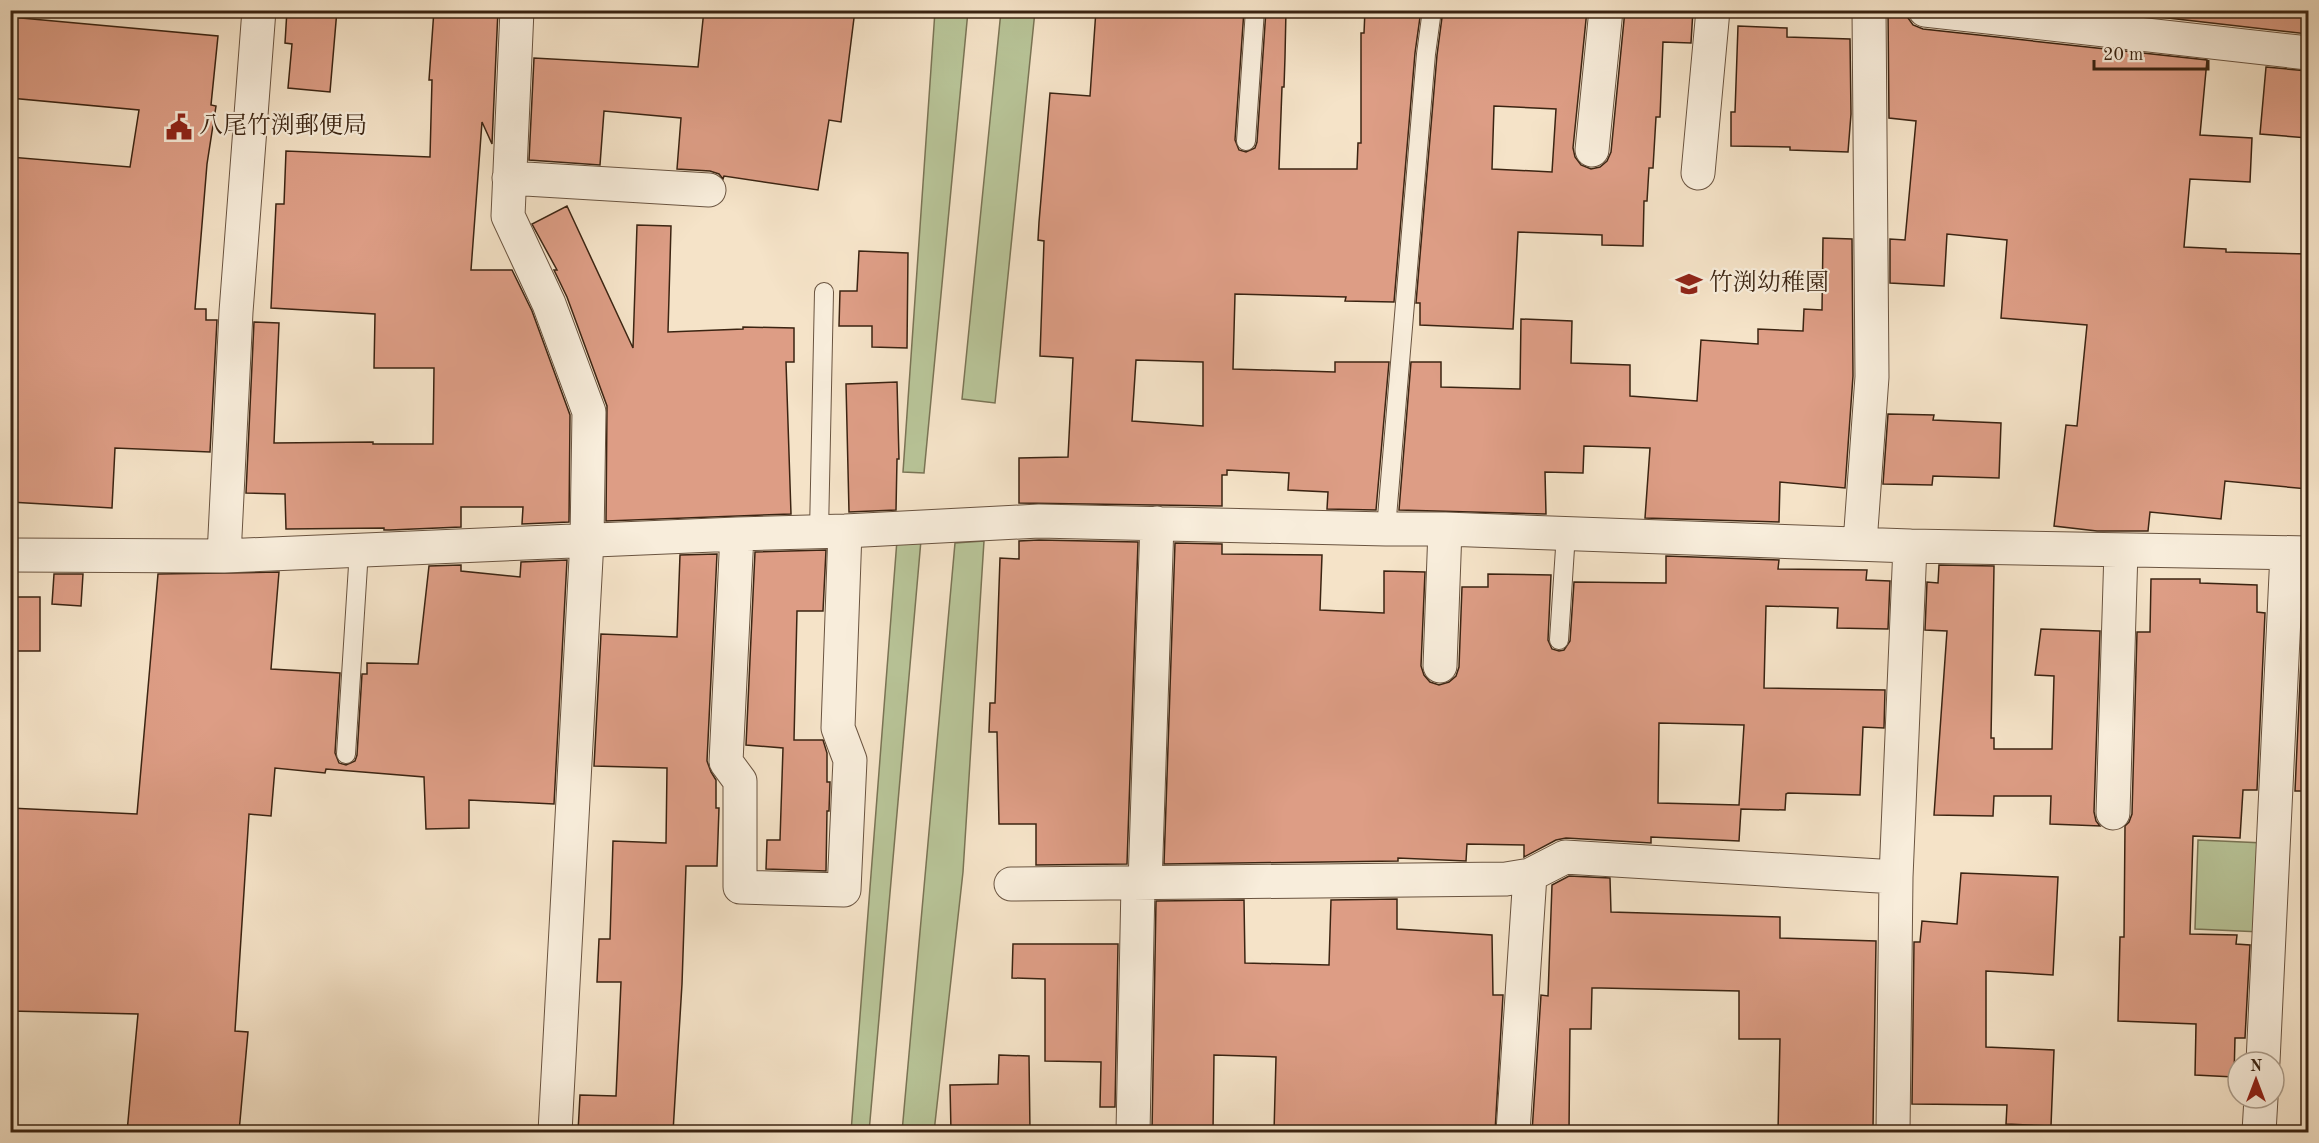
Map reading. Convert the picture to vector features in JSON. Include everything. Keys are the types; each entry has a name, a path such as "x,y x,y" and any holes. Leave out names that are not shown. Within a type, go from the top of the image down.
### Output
{"street":[{"path":"224,556 236,312 259,10"},
{"path":"517,10 508,216 549,304 589,412 587,540 555,1132"},
{"path":"1592,150 1606,10"},
{"path":"1698,173 1713,10"},
{"path":"1860,543 1872,377 1869,10"},
{"path":"1925,10 2308,53"},
{"path":"509,178 710,190"},
{"path":"10,555 224,556 832,532 1039,521 1386,530 1445,529 1910,546 2298,553 2264,1050"},
{"path":"1133,1132 1157,523"},
{"path":"1440,666 1445,529"},
{"path":"737,534 726,762 740,781 740,887 844,890 850,760 838,728 832,532"},
{"path":"1893,1132 1896,877 1910,546"},
{"path":"2114,813 2121,550"},
{"path":"1011,884 1506,879 1530,875 1565,856 1896,877"},
{"path":"1513,1132 1530,875"},
{"path":"2259,1132 2260,1110"}],"lane":[{"path":"1246,141 1255,10"},
{"path":"1386,530 1426,54 1432,10"},
{"path":"824,292 832,532"},
{"path":"1559,639 1566,533"},
{"path":"346,754 359,550"}],"green space":[{"path":"935,11 968,11 924,473 903,472"},
{"path":"1001,11 1035,11 995,403 962,399"},
{"path":"897,540 921,540 869,1132 851,1132"},
{"path":"984,541 963,872 934,1132 902,1132 955,543"},
{"path":"2198,840 2264,843 2261,932 2195,929"}],"building":[{"path":"287,10 337,10 330,92 288,88 292,44 285,43"},
{"path":"434,10 498,10 492,144 482,122 471,270 512,270 532,311 570,415 569,522 522,524 523,507 461,507 461,527 390,530 384,530 384,528 286,529 285,494 246,493 254,322 279,323 274,443 433,444 434,368 374,368 375,314 271,308 276,204 284,204 286,151 430,157 432,80 429,80"},
{"path":"704,10 749,13 749,10 855,10 841,122 829,120 818,190 724,176 723,179 719,174 710,171 677,169 681,118 604,111 600,165 529,160 534,58 698,67"},
{"path":"1096,10 1244,10 1235,140 1239,150 1246,152 1255,148 1257,142 1266,10 1286,10 1279,169 1357,169 1358,143 1361,143 1361,33 1364,33 1365,10 1421,10 1415,53 1394,302 1345,301 1346,297 1235,294 1233,369 1335,372 1335,362 1389,362 1376,510 1327,509 1328,492 1288,490 1289,473 1227,470 1227,475 1222,475 1222,506 1019,503 1019,458 1068,457 1073,358 1040,356 1044,241 1038,240 1039,222 1050,93 1090,96","holes":["1136,360 1203,362 1203,426 1132,421"]},
{"path":"1443,10 1587,10 1573,148 1575,157 1581,165 1591,169 1600,167 1607,161 1611,152 1625,10 1693,10 1691,43 1663,42 1660,117 1656,117 1653,168 1649,168 1647,201 1644,201 1643,246 1602,245 1602,235 1518,232 1513,329 1420,325 1420,303 1416,303 1437,55","holes":["1494,106 1556,109 1552,172 1492,169"]},
{"path":"1888,10 1907,10 1908,18 1913,25 1923,29 2207,60 2200,135 2252,138 2250,182 2190,179 2184,247 2226,249 2226,252 2308,254 2308,489 2225,481 2221,519 2150,512 2148,531 2097,531 2054,526 2066,425 2077,426 2087,325 2001,318 2007,240 1947,234 1944,286 1890,283 1890,239 1905,240 1916,121 1889,118"},
{"path":"2098,10 2308,10 2308,34"},
{"path":"10,17 218,36 211,105 216,106 207,164 195,309 206,309 206,320 217,320 210,452 115,448 112,508 10,502 10,157 130,167 139,110 10,98"},
{"path":"1738,26 1787,28 1787,37 1850,39 1851,114 1848,152 1790,150 1790,147 1731,146 1731,112 1735,112"},
{"path":"2266,67 2308,71 2308,138 2260,134"},
{"path":"567,206 633,348 637,225 671,226 668,332 743,329 743,327 794,328 794,362 786,362 791,514 606,521 607,406 567,297 554,270 557,270 532,224"},
{"path":"1823,238 1852,239 1853,376 1845,488 1780,482 1779,522 1645,518 1650,448 1584,446 1583,473 1545,472 1546,514 1399,510 1411,362 1441,362 1441,387 1520,389 1521,319 1572,321 1571,363 1630,365 1630,396 1697,401 1701,340 1758,344 1758,329 1803,331 1804,309 1822,310"},
{"path":"859,251 908,253 907,348 872,347 872,326 839,326 840,291 857,291"},
{"path":"897,382 899,459 897,459 896,510 849,512 846,384"},
{"path":"1888,414 1934,415 1933,420 2001,423 1999,478 1933,476 1932,485 1883,484"},
{"path":"1019,541 1138,542 1127,864 1036,865 1036,824 999,824 997,732 989,732 990,703 995,703 1000,558 1019,559"},
{"path":"1175,543 1222,544 1222,554 1322,555 1320,610 1384,613 1384,571 1425,572 1421,666 1430,682 1439,685 1449,682 1456,676 1459,667 1462,587 1488,587 1488,574 1551,575 1548,640 1552,649 1559,651 1564,650 1570,641 1574,582 1666,583 1666,556 1779,560 1778,569 1867,570 1866,580 1890,581 1888,629 1837,628 1838,608 1766,606 1764,688 1885,690 1884,728 1863,727 1860,795 1788,793 1785,810 1741,809 1739,841 1651,837 1651,843 1566,838 1556,840 1524,857 1524,845 1467,844 1466,861 1398,858 1398,861 1164,864","holes":["1659,723 1744,725 1739,805 1658,803"]},
{"path":"826,550 823,611 797,611 794,740 823,740 827,753 827,782 830,782 826,871 766,869 767,840 780,840 783,748 746,745 755,552"},
{"path":"717,554 707,761 716,780 716,808 719,808 717,866 686,866 673,1132 578,1132 580,1095 616,1096 621,982 597,982 599,939 610,939 613,841 666,843 667,768 594,766 601,634 677,637 680,555"},
{"path":"567,560 554,804 469,800 469,828 426,829 424,777 326,769 325,773 275,768 271,816 249,814 235,1031 248,1032 239,1132 127,1132 138,1014 10,1011 10,808 137,814 158,574 279,572 271,669 340,673 335,753 339,763 346,765 355,761 357,755 362,674 367,674 367,663 418,664 429,566 461,565 461,571 520,577 521,562"},
{"path":"1939,565 1994,566 1991,738 1994,738 1994,749 2052,749 2054,676 2035,675 2041,629 2100,631 2094,812 2100,826 2050,824 2051,796 1994,796 1993,816 1934,815 1947,631 1925,630 1927,582 1938,583"},
{"path":"54,574 83,574 81,606 52,604"},
{"path":"2151,579 2200,579 2200,583 2257,585 2257,612 2265,613 2257,790 2243,790 2240,838 2193,836 2190,934 2237,935 2236,944 2250,945 2245,1038 2235,1038 2235,1050 2226,1050 2226,1077 2195,1075 2196,1024 2118,1021 2120,937 2124,937 2125,826 2132,814 2137,632 2150,632"},
{"path":"10,597 40,597 40,651 10,651"},
{"path":"2303,614 2308,614 2308,791 2295,791"},
{"path":"1961,873 2058,877 2053,975 1986,971 1986,1047 2054,1050 2051,1126 2006,1124 2007,1105 1912,1104 1914,942 1920,942 1922,921 1957,924"},
{"path":"1569,876 1610,878 1611,912 1780,917 1780,938 1876,941 1873,1128 1863,1128 1863,1132 1778,1132 1780,1039 1739,1039 1739,991 1592,988 1591,1029 1570,1029 1569,1132 1532,1132 1541,995 1548,996 1552,885"},
{"path":"1397,899 1397,929 1492,935 1493,995 1503,995 1495,1132 1274,1132 1276,1057 1214,1055 1213,1132 1152,1132 1156,901 1244,900 1245,963 1329,965 1331,900"},
{"path":"1013,944 1118,944 1115,1107 1100,1107 1101,1062 1045,1061 1045,979 1012,978"},
{"path":"999,1055 1029,1056 1030,1132 951,1132 950,1085 998,1084"}],"place":[{"name":"八尾竹渕郵便局","path":"179,127"},
{"name":"竹渕幼稚園","path":"1689,284"}]}
